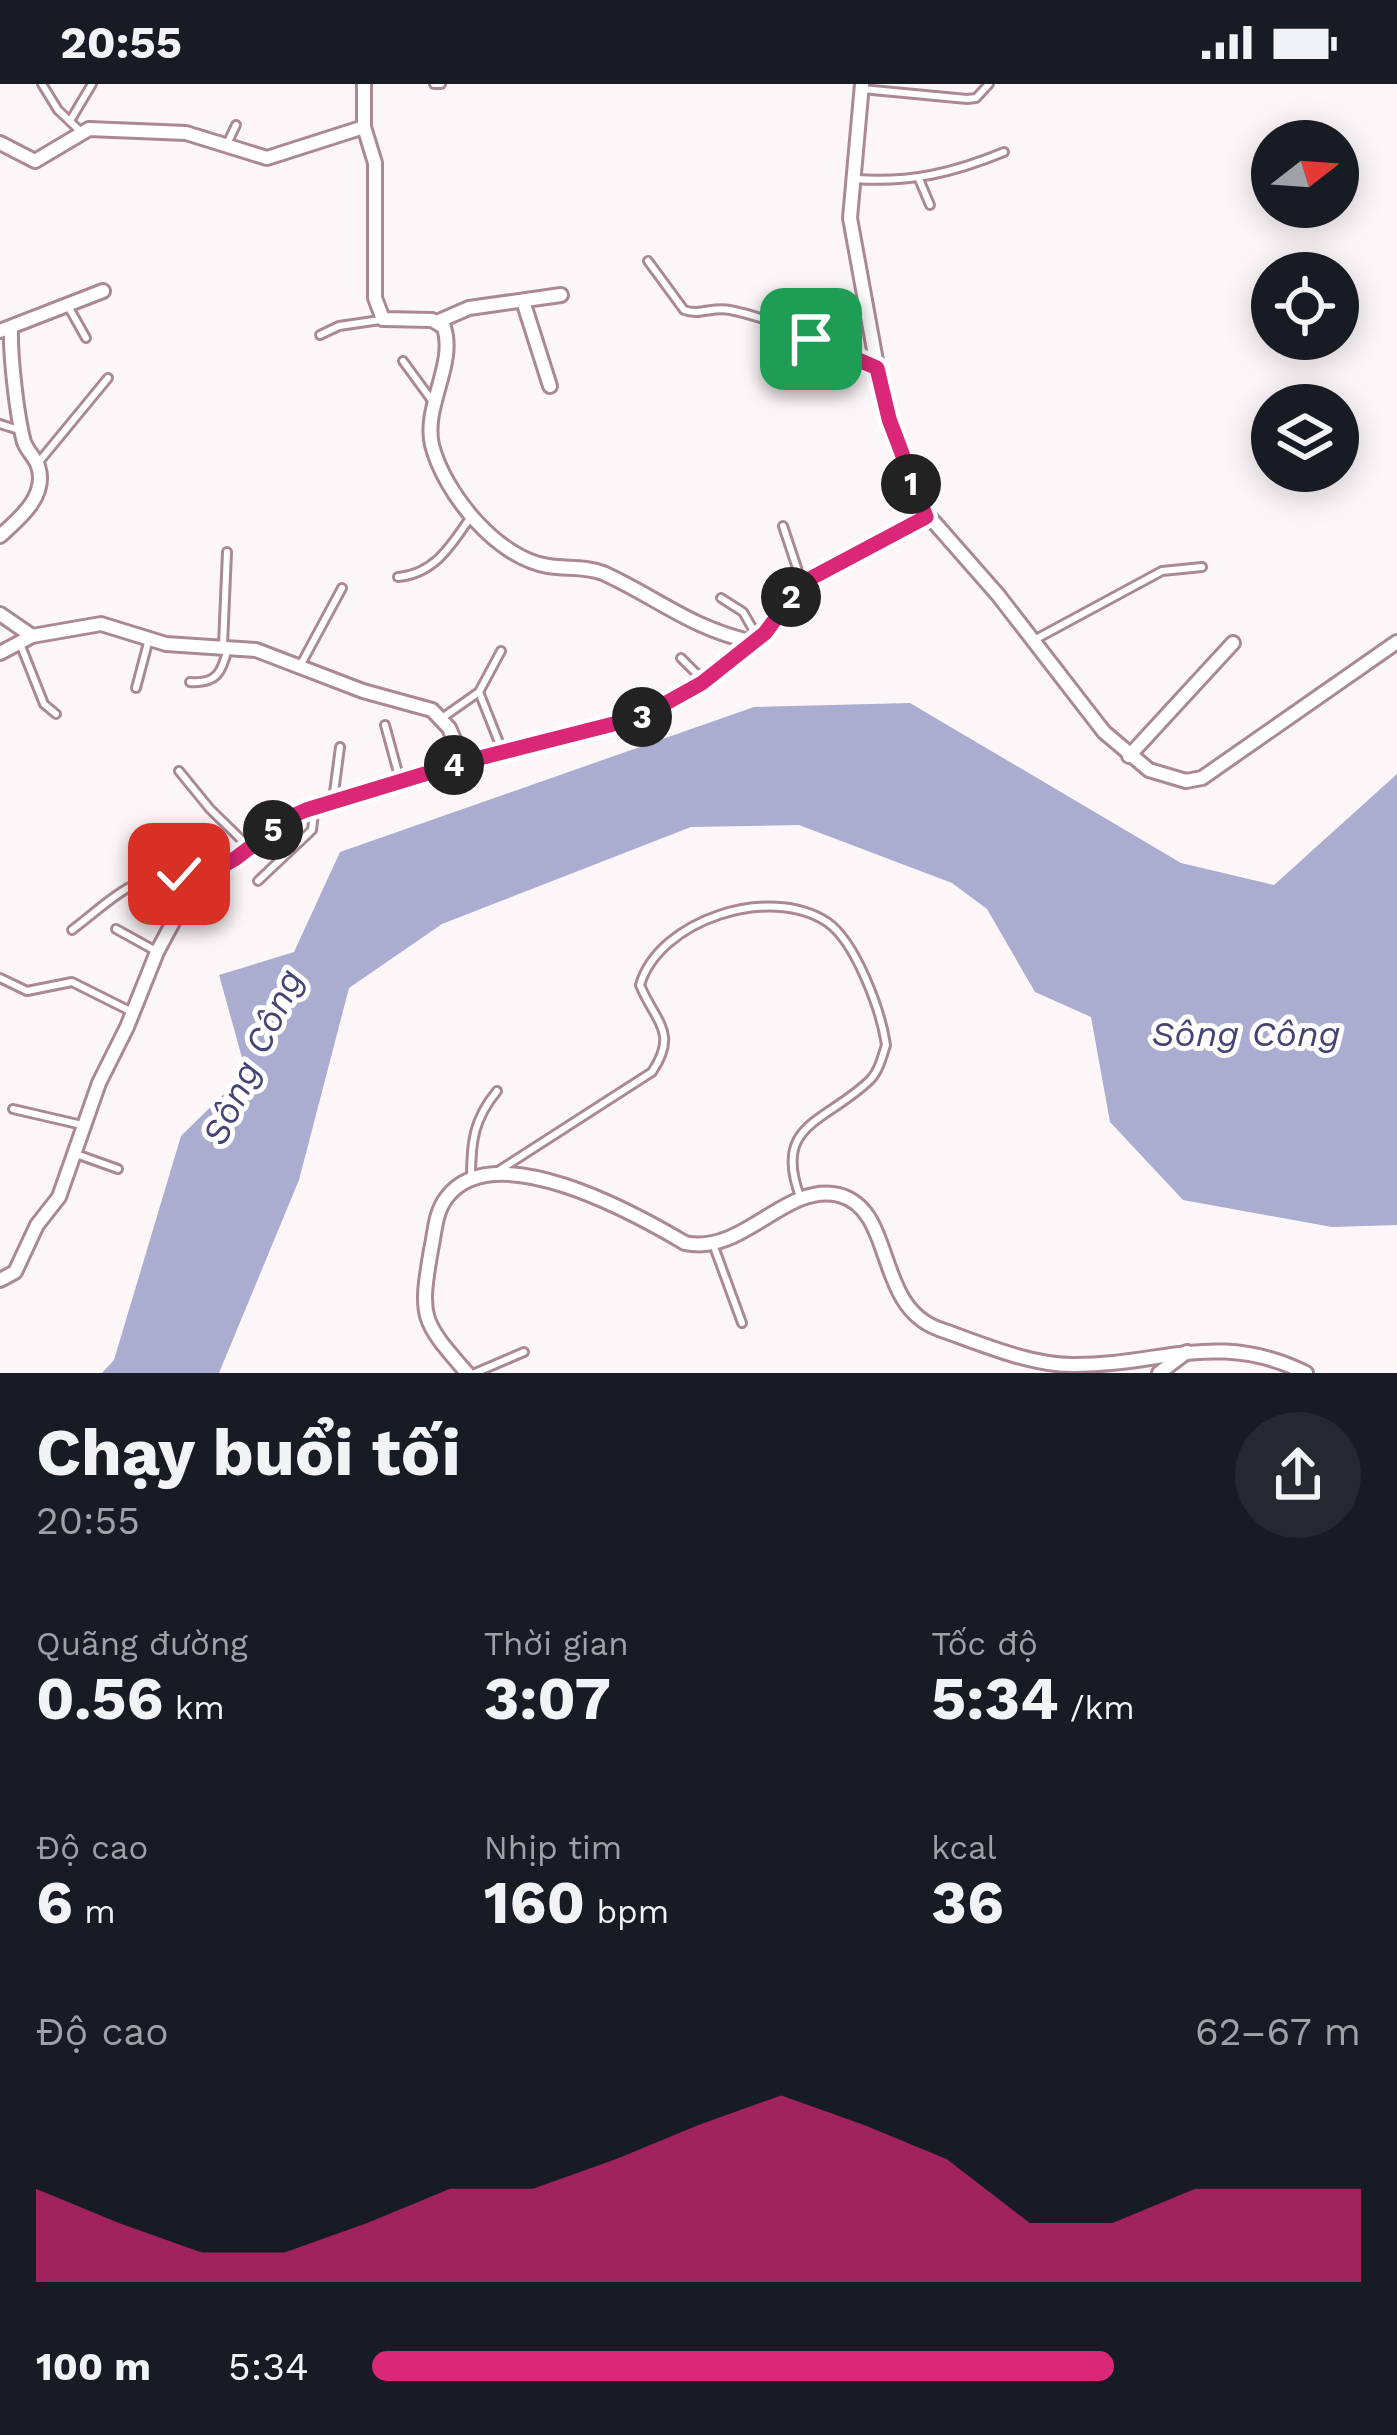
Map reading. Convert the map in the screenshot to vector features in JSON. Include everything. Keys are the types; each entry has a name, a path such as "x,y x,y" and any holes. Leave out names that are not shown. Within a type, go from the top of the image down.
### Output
{"street":[{"path":"364,84 364,127 375,163 375,298 383,319 439,322 469,308 561,295"},
{"path":"862,86 850,218 889,419 926,517 986,581 1082,708 1129,756 1166,778 1202,778 1397,642"},
{"path":"0,143 35,161 75,126 186,133 267,158 364,127"},
{"path":"0,536 38,492 38,463 22,431 6,330 103,291"},
{"path":"524,302 550,386"},
{"path":"439,322 447,346 432,444 470,518 532,562 603,574 705,630 756,640"},
{"path":"0,1280 15,1271 38,1225 59,1197 99,1083 194,883 290,817 314,808 464,762 629,722 710,676 756,640 802,583 926,517"},
{"path":"0,614 26,639"},
{"path":"0,653 26,639 101,624 149,639 256,650 363,692 421,705 442,718 464,762"},
{"path":"1129,756 1233,643"},
{"path":"471,1373 434,1335 423,1297 438,1213 455,1188 490,1176 532,1177 614,1202 685,1243 713,1244 799,1195 839,1196 855,1203 875,1232 904,1305 933,1327 1063,1365 1190,1350 1262,1356 1306,1373"},
{"path":"1159,1373 1190,1350"}],"lane":[{"path":"42,84 75,126 92,84"},
{"path":"862,86 967,99 976,98 989,84"},
{"path":"226,146 236,125"},
{"path":"852,178 919,179 1004,152"},
{"path":"919,179 930,205"},
{"path":"648,261 683,310 699,314 723,308 757,316 877,368"},
{"path":"68,306 86,338"},
{"path":"320,334 383,319"},
{"path":"403,361 435,404"},
{"path":"38,463 108,378"},
{"path":"0,424 22,431"},
{"path":"398,577 422,572 437,561 470,518"},
{"path":"782,526 802,583"},
{"path":"190,682 203,683 222,673 227,552"},
{"path":"1032,641 1162,572 1202,567"},
{"path":"300,666 342,588"},
{"path":"722,598 742,612 756,640"},
{"path":"26,639 28,671 44,704 56,714"},
{"path":"136,688 149,639"},
{"path":"442,718 479,692 501,651"},
{"path":"680,658 696,673 710,676"},
{"path":"479,692 500,745"},
{"path":"385,725 401,782"},
{"path":"332,804 340,747"},
{"path":"179,771 250,848"},
{"path":"258,881 312,830 314,808"},
{"path":"72,930 142,879 179,874 194,883"},
{"path":"490,1176 652,1072 664,1054 664,1031 640,985 652,956 704,921 762,907 825,921 846,941 870,992 886,1045 871,1080 807,1126 792,1147 791,1177 799,1195"},
{"path":"116,929 158,952"},
{"path":"0,978 27,991 73,982 133,1012"},
{"path":"471,1181 471,1139 481,1112 497,1090"},
{"path":"14,1109 85,1126"},
{"path":"76,1154 118,1169"},
{"path":"713,1244 742,1323"},
{"path":"471,1373 524,1352"}],"water":[{"name":"Sông Công","path":"910,703 1181,863 1274,885 1397,774 1397,1225 1332,1227 1183,1200 1110,1122 1091,1017 1035,992 987,909 952,883 799,825 691,827 442,924 349,988 299,1180 219,1373 102,1373 114,1360 181,1136 246,1072 219,975 294,952 340,852 754,707"}],"route":[{"path":"179,874 194,883 306,810 464,762 641,717 702,683 765,633 802,583 926,517 889,419 877,368 811,339"}]}
